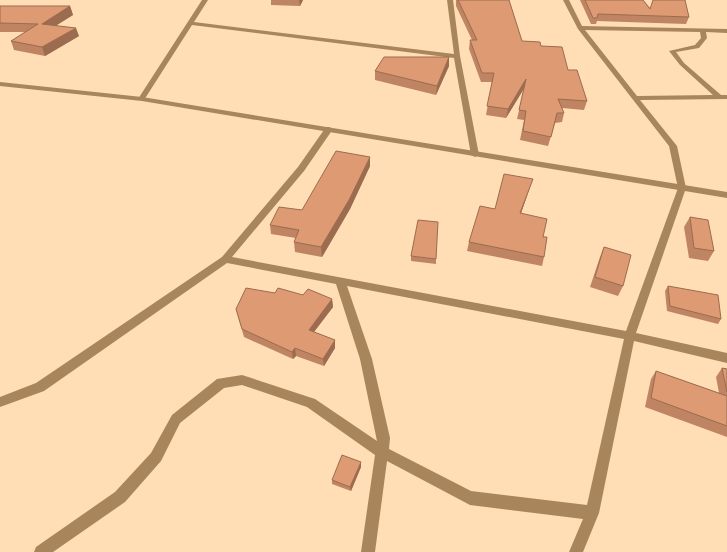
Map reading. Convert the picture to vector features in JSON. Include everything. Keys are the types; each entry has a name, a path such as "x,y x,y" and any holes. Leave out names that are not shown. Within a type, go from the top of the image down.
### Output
{"street":[{"path":"450,0 457,56 475,155"},
{"path":"566,0 580,28 673,146 682,188 630,336 592,513 576,552"},
{"path":"142,99 202,1"},
{"path":"190,22 457,56"},
{"path":"580,28 727,31"},
{"path":"702,30 704,38 697,47 672,51 682,64 718,96"},
{"path":"0,84 142,99 475,155 727,194"},
{"path":"637,98 727,96"},
{"path":"0,402 40,387 225,259 301,169 329,129"},
{"path":"225,259 630,336 727,358"},
{"path":"340,281 366,359 384,438 368,552"},
{"path":"41,552 120,498 156,457 176,419 221,383 242,380 310,403 382,452 470,498 592,513"}],"building":[{"path":"458,0 509,0 522,41 540,42 541,46 562,47 568,70 577,70 587,101 558,99 564,113 557,113 551,137 523,131 526,111 519,110 526,79 508,109 487,106 494,73 482,73 470,40 477,40"},
{"path":"585,0 643,0 650,9 653,0 685,0 689,17 598,14 597,18 593,18"},
{"path":"0,6 70,6 42,24 76,28 42,47 11,41 38,24 0,23"},
{"path":"384,57 449,57 437,86 375,71"},
{"path":"336,151 370,157 349,200 321,247 294,242 299,230 270,225 279,207 302,210"},
{"path":"504,174 533,179 520,213 547,219 543,237 547,237 544,257 469,242 480,206 495,209"},
{"path":"690,217 708,220 714,251 694,248"},
{"path":"418,220 438,222 436,259 411,256"},
{"path":"604,247 631,255 623,286 595,277"},
{"path":"668,286 718,295 721,319 670,306"},
{"path":"246,288 275,293 278,288 303,295 308,289 332,299 309,330 335,340 323,359 295,348 292,352 242,329 236,309"},
{"path":"722,368 727,369 727,392"},
{"path":"656,371 727,396 727,426 651,398"},
{"path":"342,455 361,462 350,487 332,480"}]}
